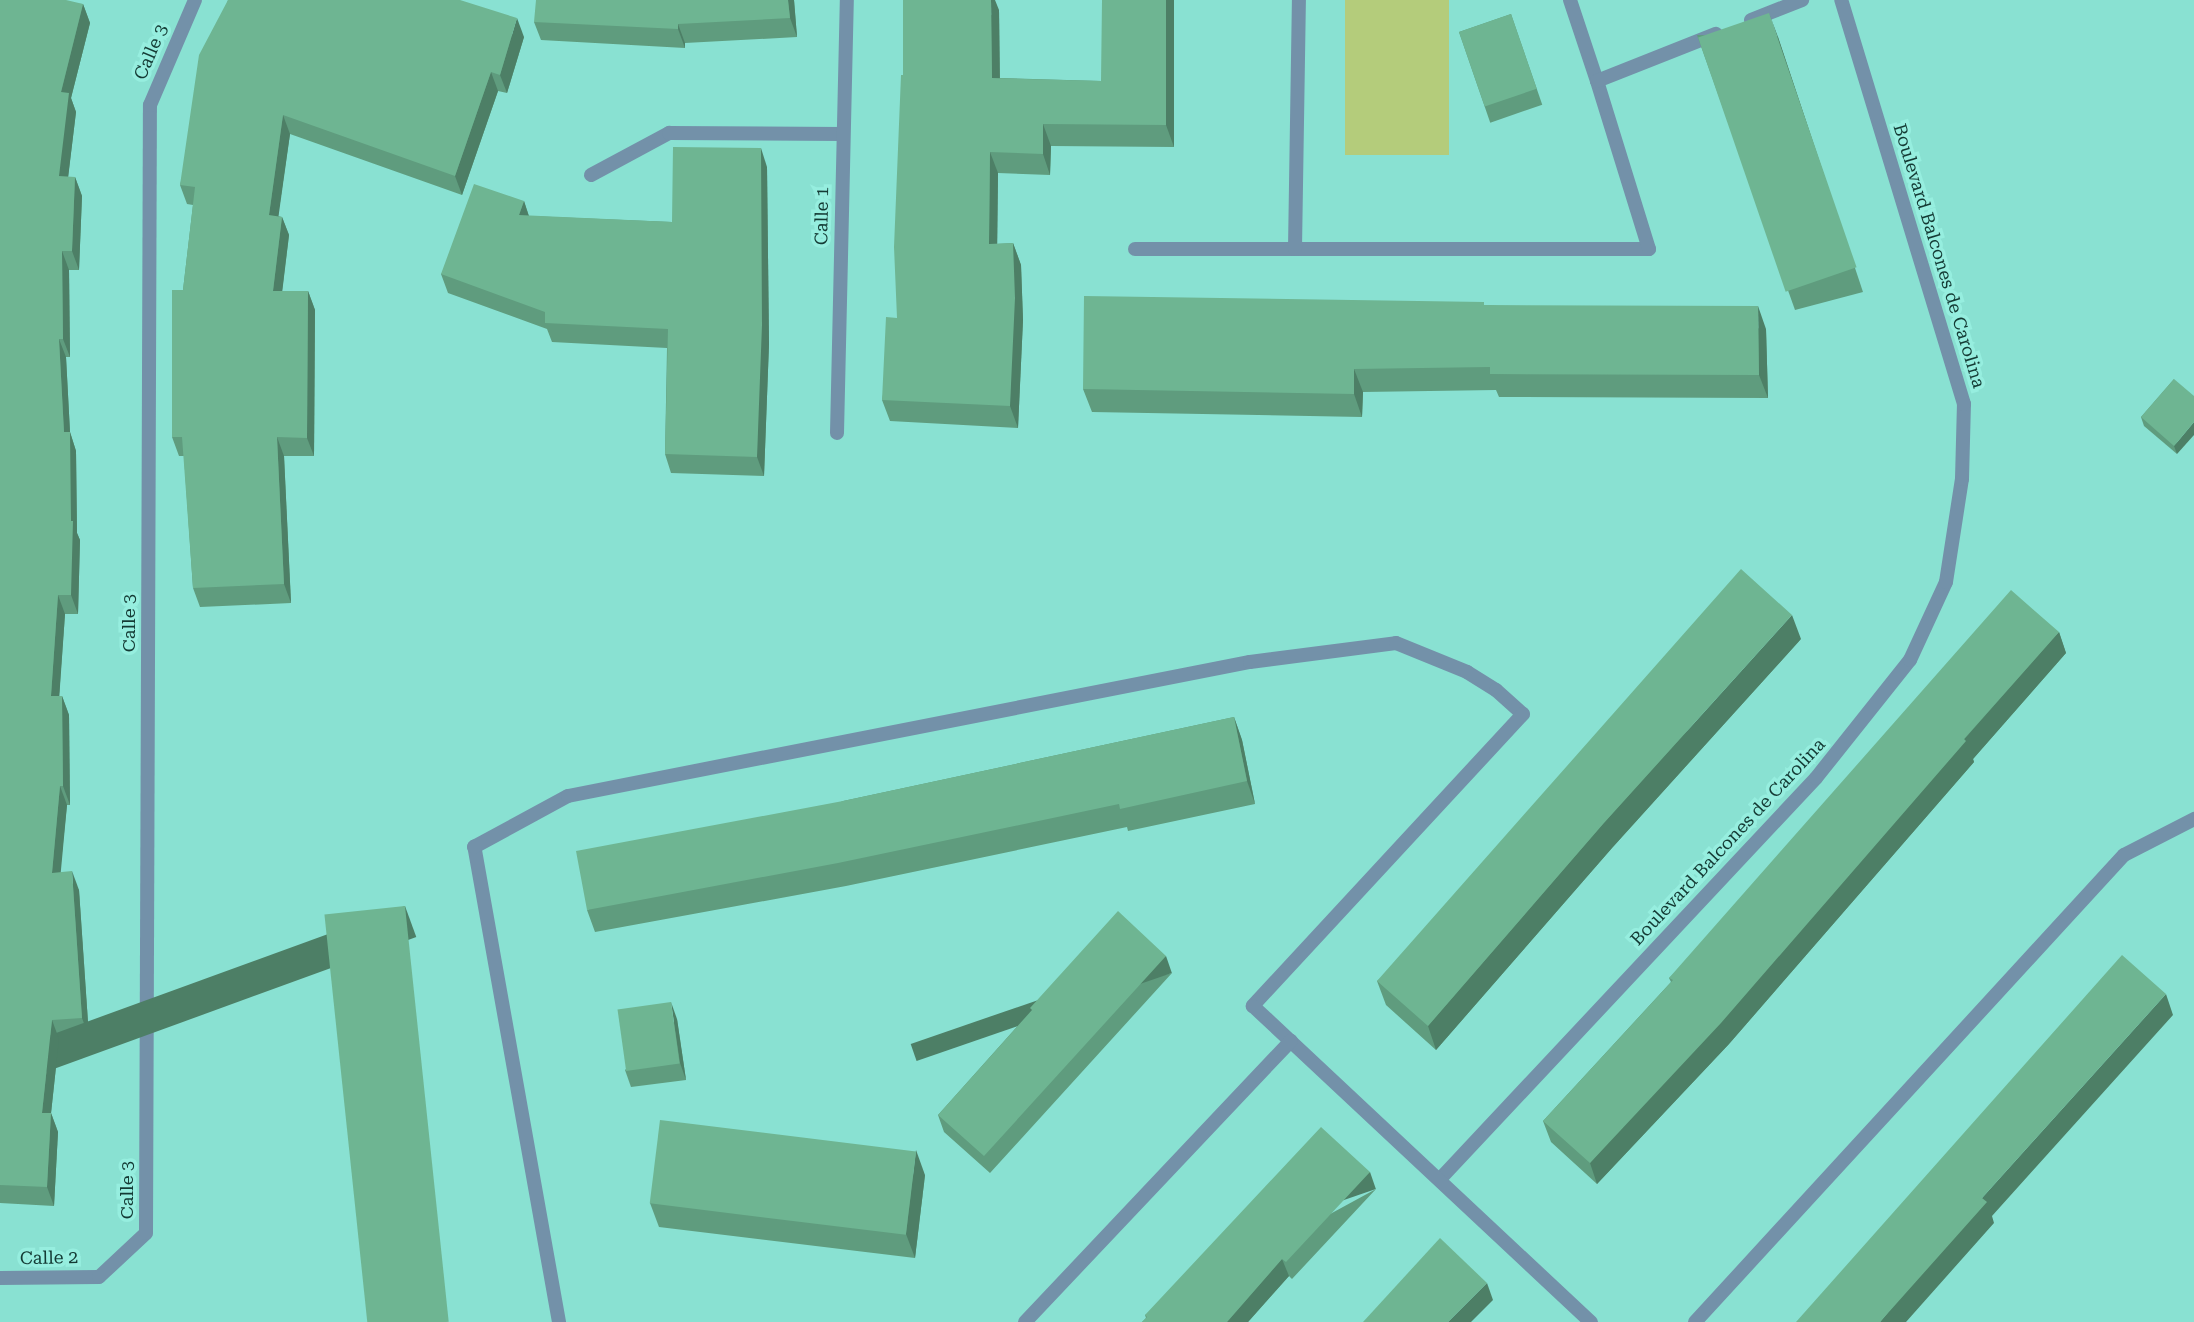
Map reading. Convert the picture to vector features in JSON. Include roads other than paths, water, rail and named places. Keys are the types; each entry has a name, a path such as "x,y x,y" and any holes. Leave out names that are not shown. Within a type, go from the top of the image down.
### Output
{"street":[{"name":"Calle 3","path":"130,1248 146,1233 150,105 195,0"},
{"name":"Calle 1","path":"836,433 847,0"},
{"path":"1295,249 1299,0"},
{"path":"1135,249 1648,249 1570,0"},
{"path":"1597,81 1802,0"},
{"name":"Boulevard Balcones de Carolina","path":"1441,1178 1816,778 1910,660 1946,582 1962,479 1964,404 1840,0"},
{"path":"591,175 669,133 843,134"},
{"path":"559,1322 474,847 568,796 1250,662 1396,643 1467,672 1496,690 1523,714 1253,1006 1441,1178 1591,1322"},
{"path":"1695,1322 2124,855 2194,819"},
{"path":"1025,1322 1291,1041"},
{"name":"Calle 2","path":"0,1278 99,1277 130,1248"}]}
